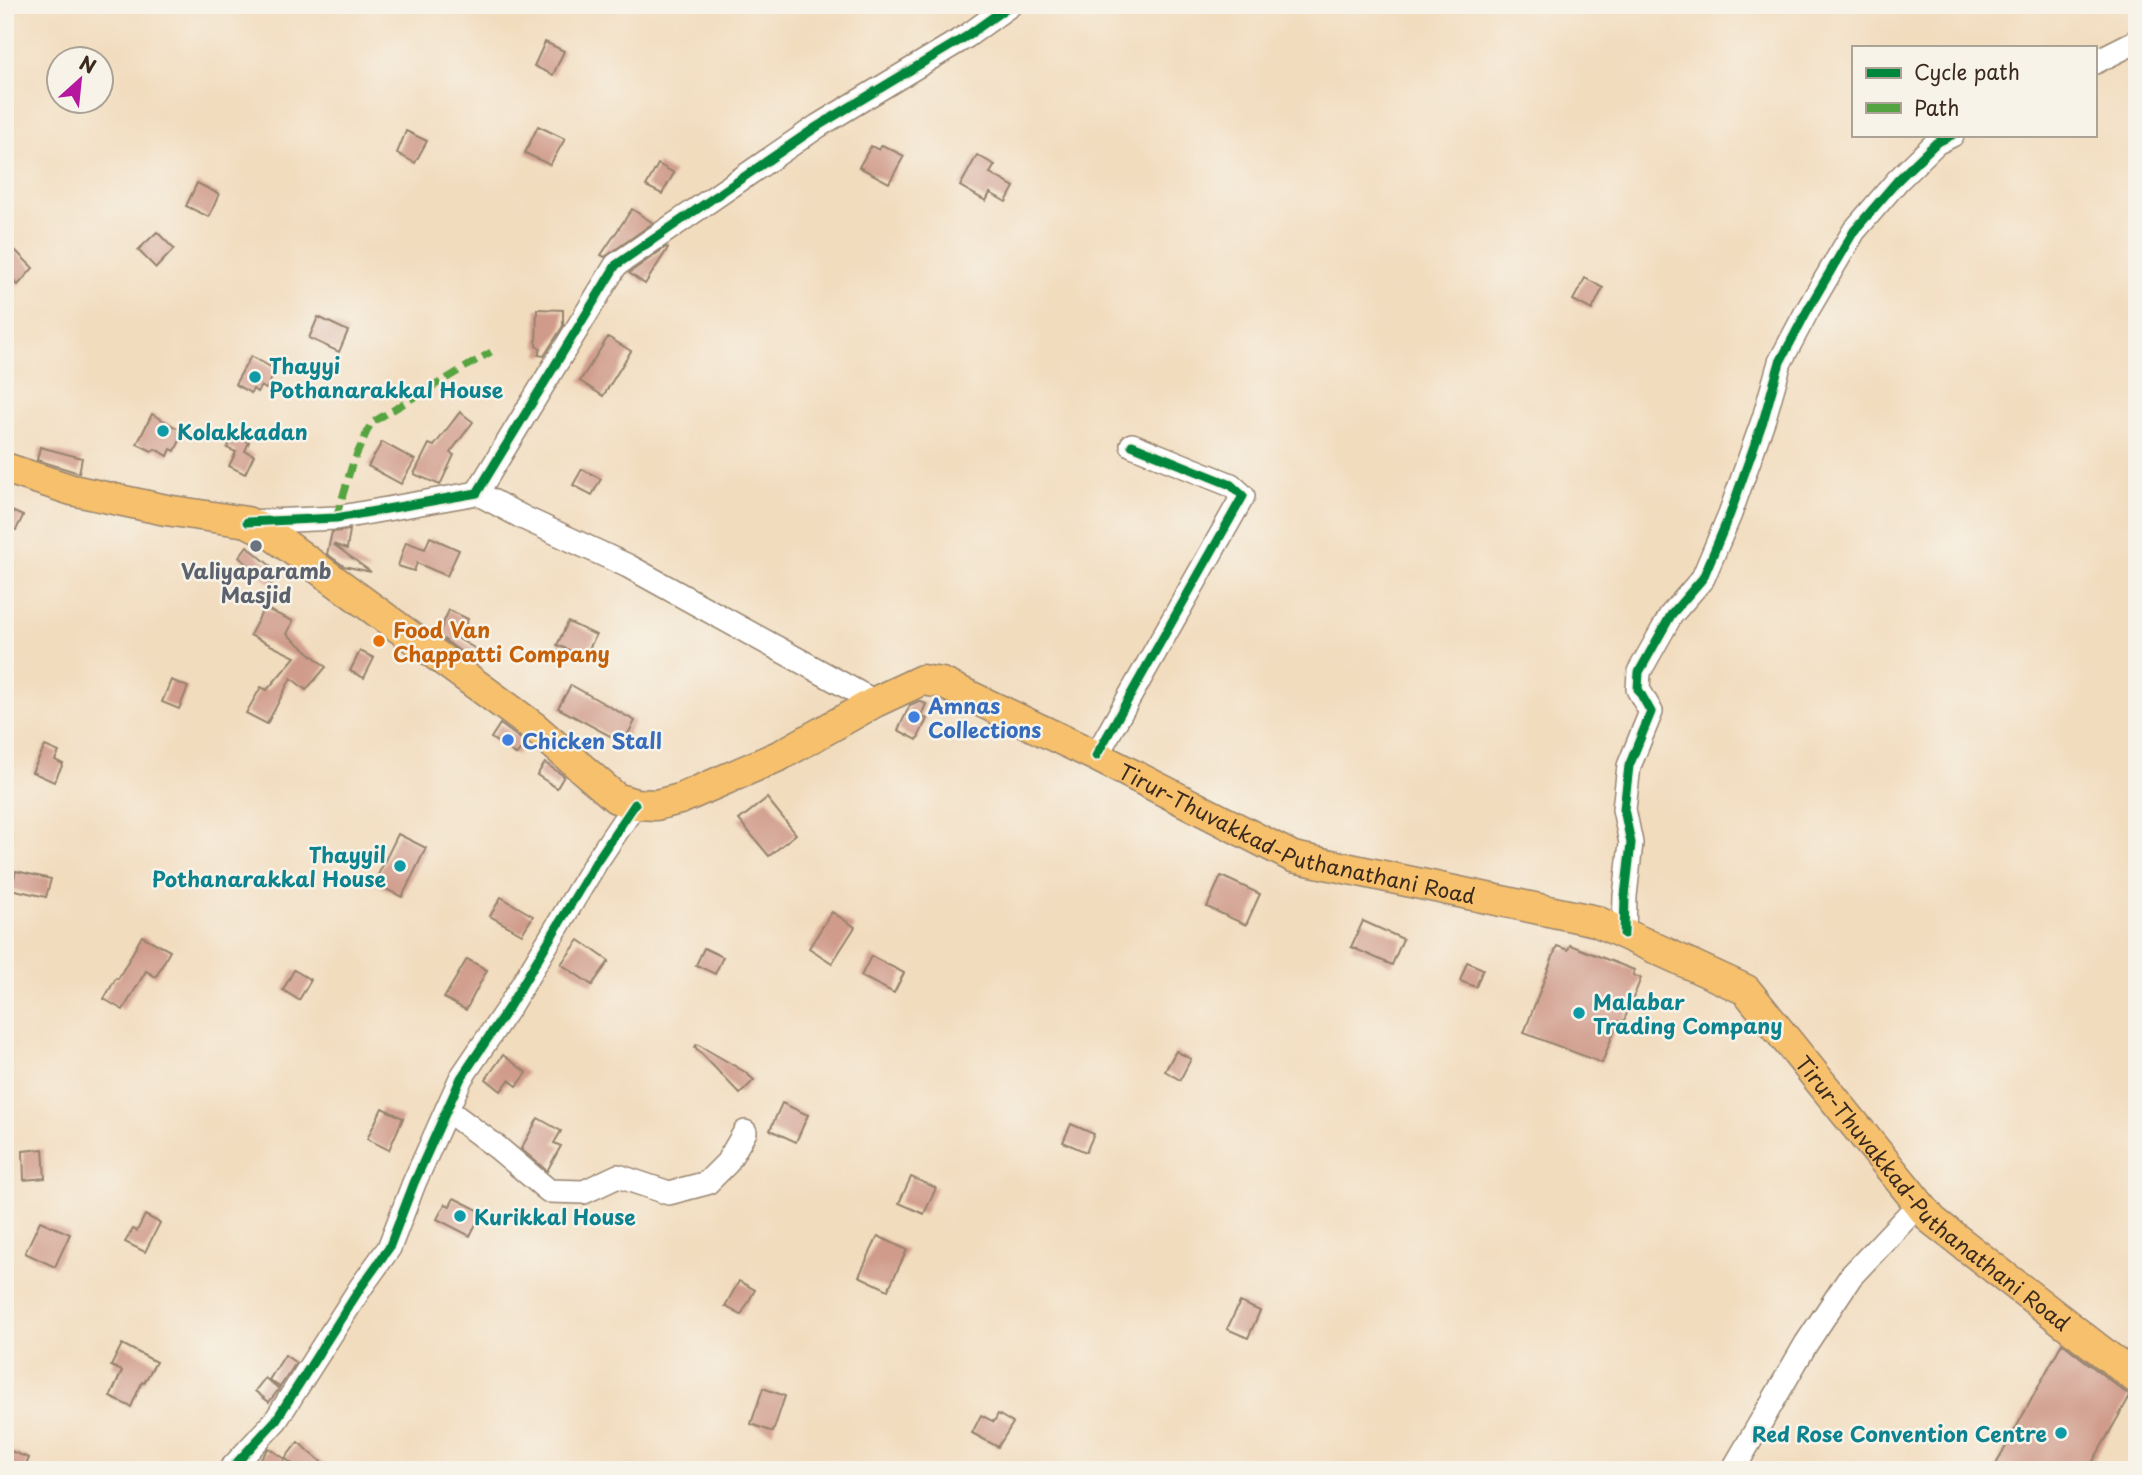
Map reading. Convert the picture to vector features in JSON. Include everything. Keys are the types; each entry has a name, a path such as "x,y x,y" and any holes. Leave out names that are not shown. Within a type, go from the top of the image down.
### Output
{"main road":[{"path":"5,468 72,490 166,510 247,522 271,534 534,727 616,798 635,804"},
{"name":"Tirur-Thuvakkad-Puthanathani Road","path":"635,804 656,805 680,799 780,755 875,702 922,680 942,683 1096,756 1293,857 1596,921 1746,990 1932,1220 2137,1379"}],"street":[{"path":"477,493 616,265 818,126 967,36 1010,5"},
{"path":"2096,62 2137,41"},
{"path":"1624,934 1631,843 1624,809 1629,766 1651,712 1638,689 1639,672 1671,615 1703,578 1730,514 1780,362 1807,311 1854,231 1898,180 1936,142 1950,136"},
{"path":"1096,756 1243,496 1231,485 1132,445"},
{"path":"247,522 336,517 477,493 524,519 628,566 875,702"},
{"path":"230,1470 276,1420 389,1248 414,1183 461,1078 509,1007 596,862 635,804"},
{"path":"447,1110 549,1191 584,1192 618,1176 669,1193 707,1183 727,1163 745,1132"},
{"path":"1733,1470 1806,1344 1851,1276 1919,1204"}],"building":[{"path":"545,42 564,51 553,75 534,66"},
{"path":"538,126 565,139 550,165 525,153"},
{"path":"406,131 427,141 415,163 397,153"},
{"path":"882,145 904,156 889,183 859,167 871,146 879,150"},
{"path":"977,155 995,165 990,173 1014,187 1006,202 990,193 986,201 960,186"},
{"path":"658,164 674,173 662,194 646,186"},
{"path":"197,183 219,194 209,217 186,206"},
{"path":"632,209 653,223 605,257 601,255"},
{"path":"157,232 174,249 156,268 138,250"},
{"path":"668,248 645,284 629,273"},
{"path":"15,250 33,268 18,285 5,273 5,260"},
{"path":"1585,278 1603,288 1592,310 1573,300"},
{"path":"537,309 563,310 563,326 544,356 538,355 541,349 536,346"},
{"path":"318,317 348,331 339,352 309,338"},
{"path":"608,337 631,351 603,396 580,381"},
{"name":"Thayyi Pothanarakkal House","path":"251,356 276,370 266,389 261,386 257,392 253,389 251,393 235,384"},
{"path":"460,412 473,422 450,453 454,455 440,485 414,474 429,444 434,446"},
{"name":"Kolakkadan","path":"152,414 184,432 175,451 171,449 168,456 137,444"},
{"path":"234,435 249,442 245,451 254,455 245,474 229,466 236,452 227,448"},
{"path":"382,442 415,460 401,484 368,466"},
{"path":"40,447 82,458 79,473 37,460"},
{"path":"582,469 601,479 592,495 573,485"},
{"path":"5,508 23,516 16,530 5,525"},
{"path":"350,530 347,549 333,544 371,572 344,566 327,554 332,532"},
{"path":"430,537 459,550 447,576 417,563 414,571 398,566 406,542 425,549"},
{"path":"247,546 280,574 271,584 239,557"},
{"path":"264,608 293,621 287,634 326,667 306,690 291,678 267,724 246,713 261,687 267,690 295,657 250,635"},
{"path":"449,610 468,619 459,639 481,652 475,662 438,635"},
{"path":"568,622 596,635 585,657 557,645"},
{"path":"360,651 374,658 364,678 350,671"},
{"path":"171,680 188,687 179,709 162,702"},
{"path":"571,685 635,721 623,743 558,708"},
{"name":"Amnas Collections","path":"919,701 926,704 921,716 927,719 917,740 898,730 910,705"},
{"name":"Chicken Stall","path":"500,724 525,742 517,755 491,738"},
{"path":"45,746 59,752 55,760 63,764 54,782 32,772"},
{"path":"545,763 564,776 557,788 537,775"},
{"path":"767,798 796,834 769,856 739,820"},
{"name":"Thayyil Pothanarakkal House","path":"398,834 426,848 402,897 374,883"},
{"path":"16,871 51,879 46,897 11,889"},
{"path":"1221,876 1260,894 1246,925 1207,907"},
{"path":"501,897 533,916 522,934 490,916"},
{"path":"832,912 855,927 832,963 809,948"},
{"path":"1363,921 1403,939 1392,965 1351,947"},
{"path":"142,936 170,951 156,977 146,971 123,1010 104,999"},
{"path":"579,940 609,961 592,985 561,964"},
{"name":"Malabar Trading Company","path":"1570,945 1634,970 1633,975 1641,978 1623,1023 1618,1021 1602,1063 1524,1033 1557,946 1568,950"},
{"path":"704,948 723,957 715,974 696,965"},
{"path":"871,956 904,973 894,993 861,976"},
{"path":"467,959 487,970 466,1010 444,998"},
{"path":"1467,962 1483,969 1476,987 1460,981"},
{"path":"294,970 311,980 299,1000 283,990"},
{"path":"697,1044 754,1080 740,1094 695,1047"},
{"path":"1176,1051 1191,1059 1180,1080 1165,1071"},
{"path":"503,1055 527,1073 517,1086 509,1080 501,1091 486,1079"},
{"path":"782,1103 808,1115 796,1142 770,1130"},
{"path":"382,1108 403,1118 389,1150 367,1139"},
{"path":"538,1118 561,1131 554,1143 561,1146 547,1171 521,1149"},
{"path":"1071,1124 1094,1134 1086,1152 1063,1142"},
{"path":"43,1149 45,1178 24,1180 23,1151"},
{"path":"911,1177 936,1188 924,1214 899,1203"},
{"name":"Kurikkal House","path":"454,1198 482,1212 470,1236 437,1219 445,1204 450,1206"},
{"path":"145,1215 160,1223 145,1252 125,1242 133,1229 137,1231"},
{"path":"40,1221 70,1234 55,1267 25,1253"},
{"path":"878,1236 907,1250 888,1290 859,1276"},
{"path":"739,1281 755,1290 741,1315 725,1306"},
{"path":"1240,1302 1260,1311 1248,1338 1227,1329"},
{"name":"Red Rose Convention Centre","path":"2062,1343 2130,1396 2088,1470 1993,1470"},
{"path":"122,1344 156,1362 144,1383 142,1382 131,1407 110,1397 122,1371 111,1366"},
{"path":"285,1355 296,1363 280,1387 269,1380"},
{"path":"265,1378 279,1389 269,1402 255,1391"},
{"path":"763,1388 785,1396 773,1432 751,1424"},
{"path":"998,1414 1013,1423 998,1447 972,1433 981,1415 994,1422"},
{"path":"298,1442 331,1470 299,1470 285,1458"},
{"path":"269,1448 285,1459 277,1470 253,1470"},
{"path":"5,1449 29,1458 24,1470 5,1470"}],"marked path":[{"path":"336,518 352,465 371,423 491,352"}],"cycle path":[{"path":"247,522 336,518 477,493 616,265 818,126 967,36 1010,5"},
{"path":"1624,934 1631,843 1624,809 1629,766 1651,712 1638,689 1639,672 1671,615 1703,578 1730,514 1764,418 1780,362 1807,311 1854,231 1898,180 1936,143 1950,136"},
{"path":"1096,756 1243,496 1231,485 1132,445"},
{"path":"230,1470 276,1420 389,1248 414,1183 461,1078 509,1007 596,862 635,804"}],"place":[{"name":"Thayyi Pothanarakkal House","path":"255,377"},
{"name":"Kolakkadan","path":"163,431"},
{"name":"Valiyaparamb Masjid","path":"256,546"},
{"name":"Food Van Chappatti Company","path":"379,641"},
{"name":"Amnas Collections","path":"914,717"},
{"name":"Chicken Stall","path":"508,740"},
{"name":"Thayyil Pothanarakkal House","path":"400,866"},
{"name":"Malabar Trading Company","path":"1579,1013"},
{"name":"Kurikkal House","path":"460,1216"},
{"name":"Red Rose Convention Centre","path":"2061,1433"}]}
